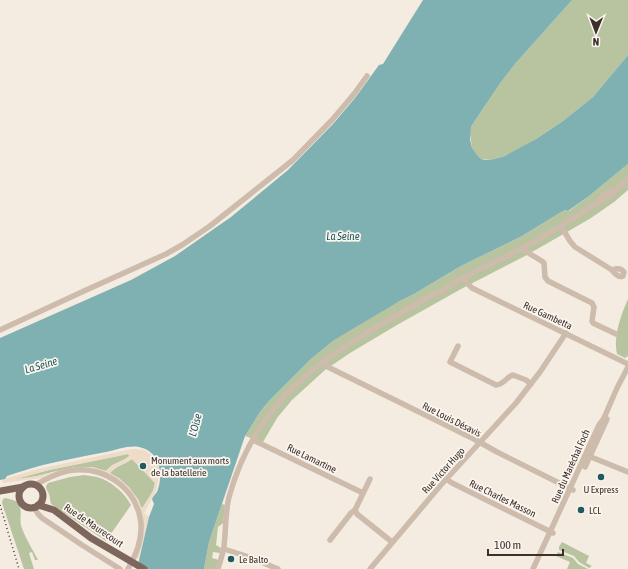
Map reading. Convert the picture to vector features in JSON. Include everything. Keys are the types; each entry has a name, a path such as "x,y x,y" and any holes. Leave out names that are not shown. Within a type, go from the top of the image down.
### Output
{"main road":[{"path":"0,491 23,487 28,484 35,485 42,492 41,502 36,506 29,507 24,505 20,501 19,496 23,487"},
{"path":"0,495 10,494 19,496"},
{"name":"Rue de Maurecourt","path":"42,497 54,510 91,538 144,569"},
{"name":"Rue de Maurecourt","path":"36,506 54,510"}],"street":[{"path":"0,330 166,254 210,226 293,160 332,120 367,76"},
{"path":"218,569 224,549 229,498 239,468 261,425 276,404 304,377 324,361 378,326 446,289 464,277 523,248 612,195 628,179"},
{"path":"561,226 575,247 612,270"},
{"path":"523,248 526,252 540,259 544,263 545,277 548,281 590,302 594,307 593,323 616,334"},
{"name":"Rue Gambetta","path":"464,277 472,288 519,312 566,333 627,368"},
{"name":"Rue Victor Hugo","path":"370,569 446,479 516,403 552,356 566,333"},
{"path":"458,346 450,362 496,385 502,384 509,377 514,375 531,384"},
{"name":"Rue Louis Désavis","path":"324,361 332,369 572,490"},
{"name":"Rue du Maréchal Foch","path":"533,569 588,456 599,425 604,418 627,368"},
{"name":"Rue Lamartine","path":"253,440 363,493"},
{"path":"588,456 628,472"},
{"path":"35,485 63,472 86,470 106,475 124,487 136,505 141,526 140,538 136,552 128,569"},
{"path":"330,540 355,510 370,479"},
{"name":"Rue Charles Masson","path":"446,479 459,487 552,532"},
{"path":"36,506 38,514 42,518 120,569"},
{"path":"355,510 357,514 392,542"},
{"name":"Rue du Maréchal Foch","path":"536,569 552,532"},
{"path":"224,549 278,569"}],"green space":[{"path":"572,0 628,0 628,55 593,97 563,121 514,152 490,160 481,159 472,148 470,133 471,127 515,64"},
{"path":"628,164 628,190 614,202 591,218 525,256 461,289 397,325 325,370 292,400 277,418 263,442 245,436 260,412 269,401 311,359 333,341 349,330 461,266 522,236 563,211 569,211"},
{"path":"628,299 628,356 625,358 617,354 616,340 620,319"},
{"path":"128,454 130,456 114,464 106,471 82,467 12,480 49,470"},
{"path":"132,459 155,483 153,491 143,507 141,507 138,499 110,473"},
{"path":"84,475 97,477 112,484 125,496 131,505 106,541 51,504 46,487 48,483"},
{"path":"6,498 16,501 20,507 22,529 38,560 35,560 32,552 29,553 34,569 24,569 2,503 3,499"},
{"path":"222,504 225,505 223,523 218,527 216,545 221,548 220,553 213,552 212,558 219,560 215,569 204,569 209,542"},
{"path":"562,542 589,556 586,563 592,566 589,568 579,562 574,556 559,550"},
{"path":"558,552 573,558 578,564 588,569 567,569 570,562 556,556"}],"shaded area":[{"path":"132,449 144,450 150,454 156,461 159,468 159,476 156,491 144,513 149,517 139,558 136,558 143,525 125,486 84,469 42,481 41,478 3,483 2,481 4,479 38,469","holes":["128,454 129,456 112,465 106,471 93,467 74,467 44,475 16,479 49,470","132,459 155,483 153,491 143,507 141,507 138,499 129,487 119,478 110,473 116,467"]}],"water":[{"name":"La Seine","path":"423,0 572,0 501,82 471,127 470,139 472,148 481,159 490,160 505,156 536,139 563,121 593,97 628,55 628,164 568,211 563,211 522,236 461,266 400,301 333,341 311,359 269,401 260,412 245,436 209,542 204,569 137,569 149,517 154,504 152,499 157,492 160,478 160,471 156,459 152,453 146,449 139,447 127,447 43,465 7,476 5,479 0,480 0,338 131,280 175,256 231,217 288,170 333,124 355,98 379,65 383,64"}],"railway":[{"path":"0,505 19,569"}],"place":[{"name":"Monument aux morts de la batellerie","path":"143,466"},
{"name":"U Express","path":"601,477"},
{"name":"LCL","path":"581,510"},
{"name":"Le Balto","path":"231,559"}],"water label":[{"name":"L'Oise","path":"195,425"}]}
